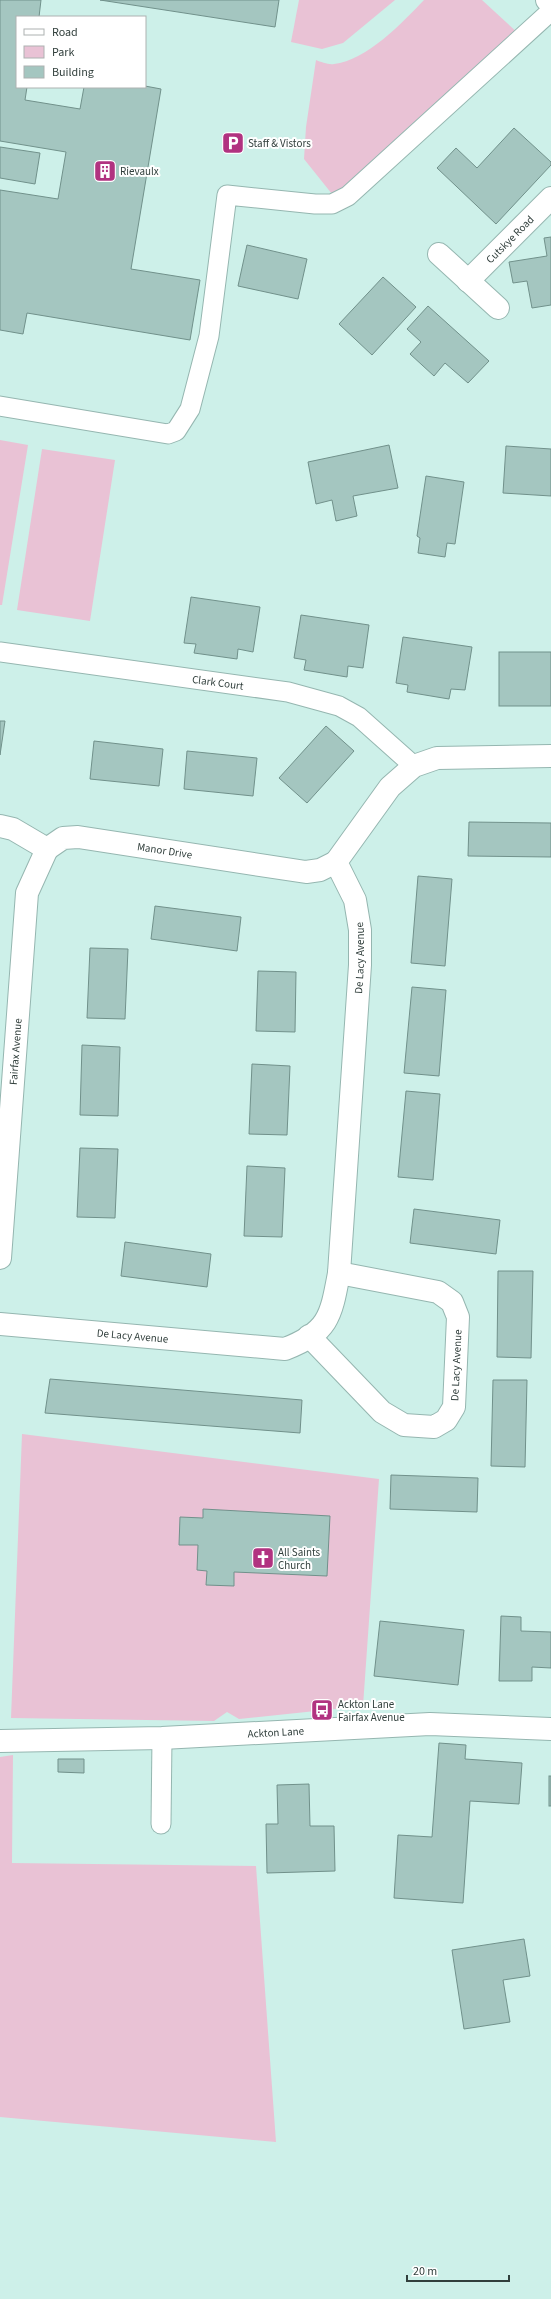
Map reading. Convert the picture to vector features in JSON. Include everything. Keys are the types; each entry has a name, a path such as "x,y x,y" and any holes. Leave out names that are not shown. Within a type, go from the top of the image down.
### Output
{"street":[{"path":"547,0 551,4"},
{"name":"Cutskye Road","path":"468,281 551,198"},
{"path":"439,254 498,308"},
{"path":"336,862 390,787 414,766 437,758 551,756"},
{"path":"0,826 13,829 47,849"},
{"name":"Manor Drive","path":"47,849 63,838 78,837 306,872 320,870 336,862"},
{"name":"Fairfax Avenue","path":"0,1258 4,1135 27,893 47,849"},
{"name":"De Lacy Avenue","path":"0,1324 286,1349 323,1327 334,1304 339,1274 360,965 360,930 355,900 336,862"},
{"name":"De Lacy Avenue","path":"309,1336 382,1412 404,1425 434,1427 446,1420 454,1407 458,1317 452,1302 438,1292 339,1274"},
{"name":"Ackton Lane","path":"0,1741 162,1738 430,1724 551,1729"}],"lane":[{"path":"0,406 168,434 176,432 190,409 209,336 227,195 315,204 332,204 348,196 551,11"},
{"name":"Clark Court","path":"0,652 288,692 339,706 358,717 414,766"},
{"path":"160,1824 162,1738"}],"green space":[{"path":"299,0 395,0 343,43 322,49 291,42"},
{"path":"424,0 482,0 519,34 348,191 332,194 304,159 306,127 316,60 332,64 359,56 395,29"},
{"path":"0,440 28,445 2,605 0,605"},
{"path":"42,449 115,460 90,621 17,610"},
{"path":"22,1434 379,1479 363,1706 239,1719 227,1712 214,1721 11,1718"},
{"path":"13,1755 12,1863 256,1866 276,2142 0,2117 0,1757"}],"building":[{"name":"Rievaulx","path":"0,0 41,0 39,16 16,16 16,88 27,88 25,100 80,109 84,88 146,88 146,86 161,89 131,269 200,280 190,340 27,313 23,334 0,330 0,190 58,199 66,152 0,141"},
{"path":"100,0 279,0 275,27"},
{"path":"514,128 551,162 551,165 496,224 437,168 456,148 477,168"},
{"path":"0,147 40,153 35,184 0,178"},
{"path":"551,237 551,305 532,308 527,281 513,283 509,262 547,256 544,238"},
{"path":"247,245 307,259 298,299 238,286"},
{"path":"383,277 416,307 372,355 339,324"},
{"path":"428,306 489,361 468,383 445,363 434,376 410,354 421,342 407,329"},
{"path":"389,445 398,488 353,496 357,516 336,521 332,500 316,504 308,462"},
{"path":"506,446 551,449 551,496 503,493"},
{"path":"426,476 464,482 455,544 447,543 445,557 418,553 420,538 417,536"},
{"path":"191,597 260,607 253,652 238,649 237,659 194,653 196,644 184,643"},
{"path":"301,615 369,625 363,668 348,666 347,677 304,670 306,660 294,658"},
{"path":"403,637 472,647 465,690 451,689 449,699 407,692 408,685 396,683"},
{"path":"499,652 551,652 551,706 499,706"},
{"path":"0,721 5,721 0,755"},
{"path":"326,726 354,751 307,803 279,778"},
{"path":"94,741 163,749 159,786 90,779"},
{"path":"187,751 257,758 253,796 184,789"},
{"path":"469,822 551,823 551,857 468,856"},
{"path":"418,876 452,879 445,966 411,963"},
{"path":"155,906 241,917 237,951 151,939"},
{"path":"90,948 128,949 125,1019 87,1018"},
{"path":"258,971 296,972 295,1032 256,1031"},
{"path":"412,987 446,990 439,1076 404,1073"},
{"path":"82,1045 120,1047 118,1116 80,1115"},
{"path":"252,1064 290,1066 287,1135 249,1134"},
{"path":"406,1091 440,1094 433,1180 398,1177"},
{"path":"80,1148 118,1149 115,1218 77,1217"},
{"path":"247,1166 285,1168 282,1237 244,1236"},
{"path":"414,1209 500,1220 496,1254 410,1243"},
{"path":"125,1242 211,1254 207,1287 121,1276"},
{"path":"498,1271 533,1271 531,1358 497,1357"},
{"path":"50,1379 302,1400 300,1433 45,1413"},
{"path":"493,1380 527,1380 525,1467 491,1466"},
{"path":"391,1475 478,1478 477,1512 390,1509"},
{"name":"All Saints Church","path":"203,1509 330,1516 327,1576 234,1572 234,1586 206,1585 207,1571 197,1570 198,1545 179,1545 180,1517 203,1518"},
{"path":"501,1616 521,1617 521,1631 551,1632 551,1668 532,1667 532,1681 499,1681"},
{"path":"380,1621 464,1630 458,1685 374,1676"},
{"path":"439,1743 466,1745 465,1759 522,1763 519,1804 470,1801 463,1903 394,1898 398,1835 432,1837"},
{"path":"58,1759 84,1759 84,1773 58,1772"},
{"path":"549,1776 551,1776 551,1806 549,1806"},
{"path":"309,1784 310,1826 334,1826 335,1871 267,1873 266,1824 278,1824 277,1785"},
{"path":"524,1939 530,1976 503,1980 510,2022 464,2029 452,1950"}],"place":[{"name":"Staff & Vistors","path":"233,143"},
{"name":"Rievaulx","path":"105,171"},
{"name":"All Saints Church","path":"263,1558"},
{"name":"Ackton Lane Fairfax Avenue","path":"322,1710"}]}
